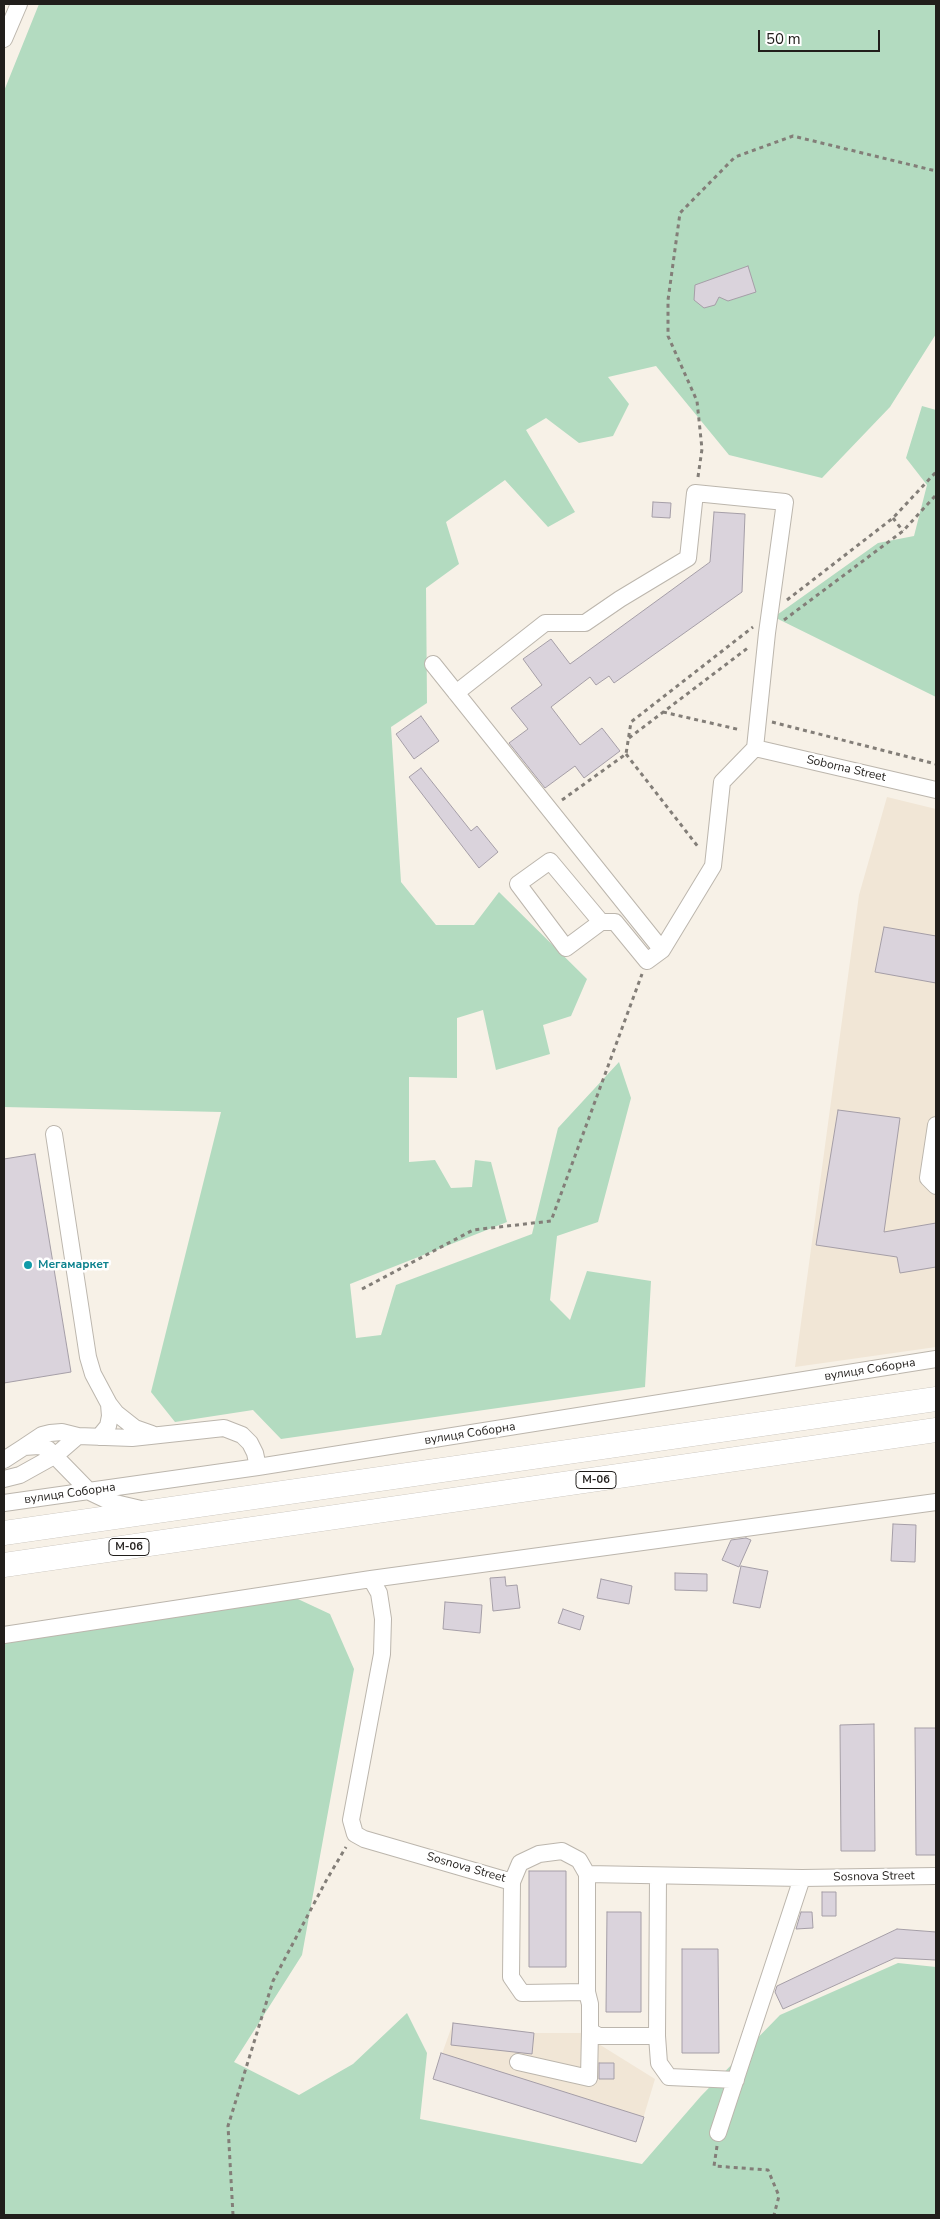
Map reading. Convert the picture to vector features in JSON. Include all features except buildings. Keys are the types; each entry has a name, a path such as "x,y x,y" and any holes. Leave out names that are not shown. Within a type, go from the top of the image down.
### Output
{"highway":[{"path":"4,1532 936,1399"},
{"name":"М-06","path":"4,1565 936,1430"}],"street":[{"path":"4,39 19,4"},
{"path":"456,693 545,623 585,623 620,599 688,558 695,493 785,502 767,633 757,733 722,782 713,866 662,950 647,961 615,922 601,922 566,948 518,884 550,861 601,922"},
{"path":"432,664 662,950"},
{"name":"Soborna Street","path":"757,733 936,790"},
{"path":"936,1125 928,1178 936,1186"},
{"path":"54,1134 88,1357 93,1374 116,1413 136,1428 157,1436"},
{"name":"вулиця Соборна","path":"4,1503 258,1468 936,1359"},
{"path":"99,1437 108,1426 110,1416 109,1404"},
{"path":"4,1460 42,1435 50,1432 62,1432 78,1436 132,1438 224,1428 242,1435 250,1443 255,1453 258,1468"},
{"path":"4,1479 20,1475 56,1455 78,1436"},
{"path":"24,1447 39,1446 56,1455 90,1492 111,1502 151,1512"},
{"path":"4,1635 371,1578 936,1502"},
{"path":"355,1834 351,1820 382,1654 383,1619 378,1593 371,1578"},
{"name":"Sosnova Street","path":"355,1834 512,1882 520,1864 539,1854 562,1851 579,1860 587,1874 802,1878 936,1876"},
{"path":"518,2062 590,2078 590,2004 587,1992 587,1874"},
{"path":"658,1876 657,2036 659,2064 669,2077 736,2080"},
{"path":"718,2133 802,1878"},
{"path":"512,1882 511,1977 522,1993 587,1992"},
{"path":"590,2031 599,2036 657,2036"}],"path":[{"path":"695,493 702,449 697,401 668,336 668,300 680,213 735,157 793,136 936,171"},
{"path":"894,518 904,531"},
{"path":"664,712 757,733 936,764"},
{"path":"549,810 626,754 631,722"},
{"path":"626,754 713,866"},
{"path":"362,1289 473,1230 552,1221 647,961"},
{"path":"233,2215 228,2126 273,1981 327,1879 355,1834"},
{"path":"718,2133 714,2166 768,2170 779,2196 774,2215"}],"shaded area":[{"path":"887,797 936,809 936,1347 795,1367 859,895"},
{"path":"453,2023 534,2033 581,2033 655,2079 636,2142 433,2079"}],"green space":[{"path":"39,4 936,4 936,334 890,407 822,478 729,455 656,366 608,377 629,404 613,436 579,443 546,418 526,430 575,512 548,527 505,480 446,522 459,564 426,588 427,703 391,727 401,882 436,925 474,925 499,892 587,979 571,1016 543,1025 550,1054 496,1070 483,1010 457,1018 457,1078 409,1077 409,1162 435,1160 451,1188 472,1187 475,1160 491,1162 507,1222 350,1284 356,1338 381,1335 396,1285 532,1234 558,1128 619,1062 631,1098 598,1222 557,1236 550,1300 570,1320 587,1271 651,1281 645,1387 281,1439 253,1410 175,1422 151,1392 221,1112 4,1107 4,91"},
{"path":"922,406 936,410 936,697 774,617 878,543 914,536 927,485 906,458"},
{"path":"285,1593 330,1614 354,1669 302,1955 234,2062 299,2095 353,2064 407,2013 427,2053 420,2119 642,2164 701,2096 780,2015 898,1963 936,1967 936,2215 4,2215 4,1640"}],"place":[{"name":"Мегамаркет","path":"28,1265"}]}
